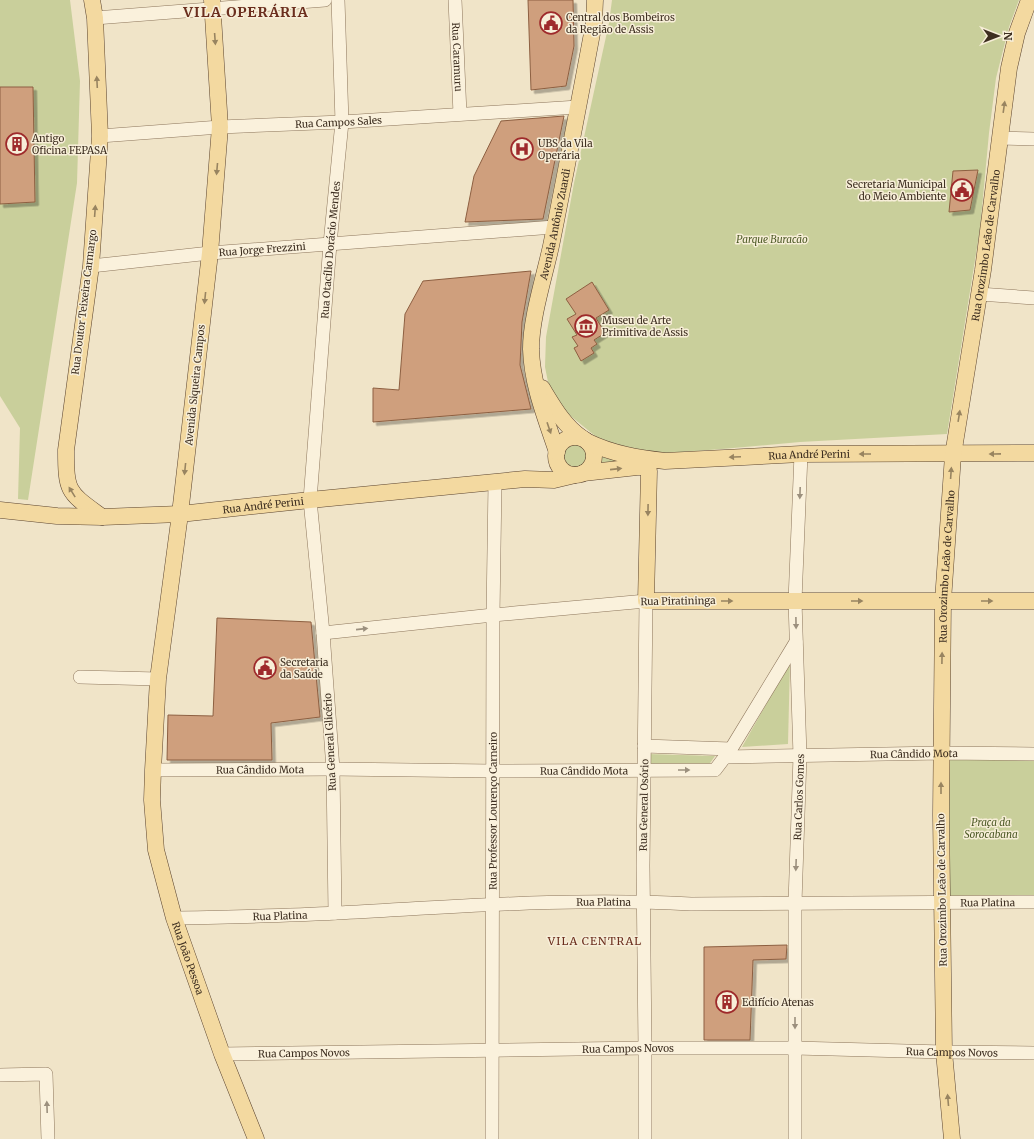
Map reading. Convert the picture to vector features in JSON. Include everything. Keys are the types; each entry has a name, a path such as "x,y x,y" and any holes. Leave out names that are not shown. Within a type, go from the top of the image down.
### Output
{"main road":[{"name":"Rua Doutor Teixeira Carmargo","path":"92,0 95,18 100,136 90,266 66,450 66,473 69,487 74,497 102,516"},
{"name":"Avenida Antônio Zuardi","path":"556,454 534,377 531,350 533,325 578,107 594,23 595,0"},
{"name":"Rua Orozimbo Leão de Carvalho","path":"952,1139 944,1052 941,753 943,601 953,454 984,263 1009,68 1017,33 1029,0"},
{"name":"Avenida Siqueira Campos","path":"152,770 158,679 180,514 210,253 220,128 212,4"},
{"name":"Avenida Antônio Zuardi","path":"534,377 565,423 574,433 585,440"},
{"path":"574,437 585,440 592,448 594,456 592,463 588,469 579,474 568,474 562,470 558,464 556,454 561,443 574,437"},
{"name":"Rua André Perini","path":"585,440 616,453 645,459 665,461 801,454 1034,454"},
{"name":"Rua André Perini","path":"525,479 545,469 556,454"},
{"name":"Rua André Perini","path":"0,510 57,516 180,514 525,479 554,480 579,474 637,466 645,467 649,470"},
{"name":"Rua General Osório","path":"646,601 649,470"},
{"name":"Rua Piratininga","path":"646,601 1034,601"},
{"name":"Rua João Pessoa","path":"152,770 152,800 156,850 174,918 222,1054 256,1139"}],"street":[{"path":"95,18 212,4 325,0"},
{"name":"Rua Otacílio Dorácio Mendes","path":"310,500 330,244 342,122 338,0"},
{"name":"Rua Caramuru","path":"455,0 460,114"},
{"name":"Rua Campos Sales","path":"100,136 578,107"},
{"path":"1000,138 1034,139"},
{"name":"Rua Jorge Frezzini","path":"90,266 210,253 554,227"},
{"path":"978,294 1034,298"},
{"name":"Rua Carlos Gomes","path":"795,1139 795,903 800,756 795,601 801,454"},
{"name":"Rua Professor Lourenço Carneiro","path":"492,1139 492,615 495,482"},
{"name":"Rua General Glicério","path":"310,500 323,633 333,769 335,913"},
{"name":"Rua Piratininga","path":"323,633 492,615 646,601"},
{"name":"Rua General Osório","path":"645,1139 644,901 642,866 645,770 646,601"},
{"path":"729,753 796,642"},
{"path":"80,677 158,679"},
{"name":"Rua Cândido Mota","path":"644,746 729,753 800,756 941,753 1034,754"},
{"name":"Rua Cândido Mota","path":"152,770 715,770 729,753"},
{"name":"Rua Platina","path":"174,918 335,913 491,904 644,901 690,904 1034,902"},
{"name":"Rua Campos Novos","path":"222,1054 645,1048 795,1048 1034,1053"},
{"path":"0,1075 46,1074 48,1139"}],"green space":[{"path":"0,0 70,0 80,81 77,183 28,500 18,499 20,428 0,396"},
{"name":"Parque Buracão","path":"612,0 1019,0 1009,27 996,78 980,229 947,434 800,442 655,454 624,449 600,440 567,413 555,396 548,382 545,367 546,337 574,183 609,23"},
{"path":"574,444 583,448 587,457 583,466 574,470 565,466 561,457 565,448"},
{"path":"598,450 634,462 599,464"},
{"path":"790,662 788,744 742,747"},
{"path":"647,754 715,756 708,766 648,766"},
{"name":"Praça da Sorocabana","path":"1034,756 1034,899 949,897 947,758"}],"building":[{"name":"Central dos Bombeiros da Região de Assis","path":"528,0 573,0 574,46 566,86 531,90"},
{"name":"Antigo Oficina FEPASA","path":"0,87 33,87 35,202 0,204"},
{"name":"UBS da Vila Operária","path":"564,116 543,219 465,222 474,176 501,121"},
{"name":"Secretaria Municipal do Meio Ambiente","path":"978,170 970,210 949,212 953,171"},
{"path":"531,271 522,322 520,365 531,409 373,422 373,388 399,390 405,314 423,281"},
{"name":"Museu de Arte Primitiva de Assis","path":"592,282 609,310 596,318 605,333 594,340 597,344 591,348 594,353 581,361 574,348 578,346 572,337 577,335 567,319 576,314 566,299"},
{"name":"Secretaria da Saúde","path":"217,618 311,622 320,717 271,723 272,760 167,760 168,715 213,716"},
{"name":"Edifício Atenas","path":"787,945 786,959 753,960 750,1040 704,1040 704,947"}],"place":[{"name":"Central dos Bombeiros da Região de Assis","path":"551,23"},
{"name":"Antigo Oficina FEPASA","path":"17,144"},
{"name":"UBS da Vila Operária","path":"522,149"},
{"name":"Secretaria Municipal do Meio Ambiente","path":"962,190"},
{"name":"Museu de Arte Primitiva de Assis","path":"586,326"},
{"name":"Secretaria da Saúde","path":"265,668"},
{"name":"Edifício Atenas","path":"727,1002"}],"district":[{"name":"VILA OPERÁRIA","path":"246,12"},
{"name":"VILA CENTRAL","path":"595,941"}]}
